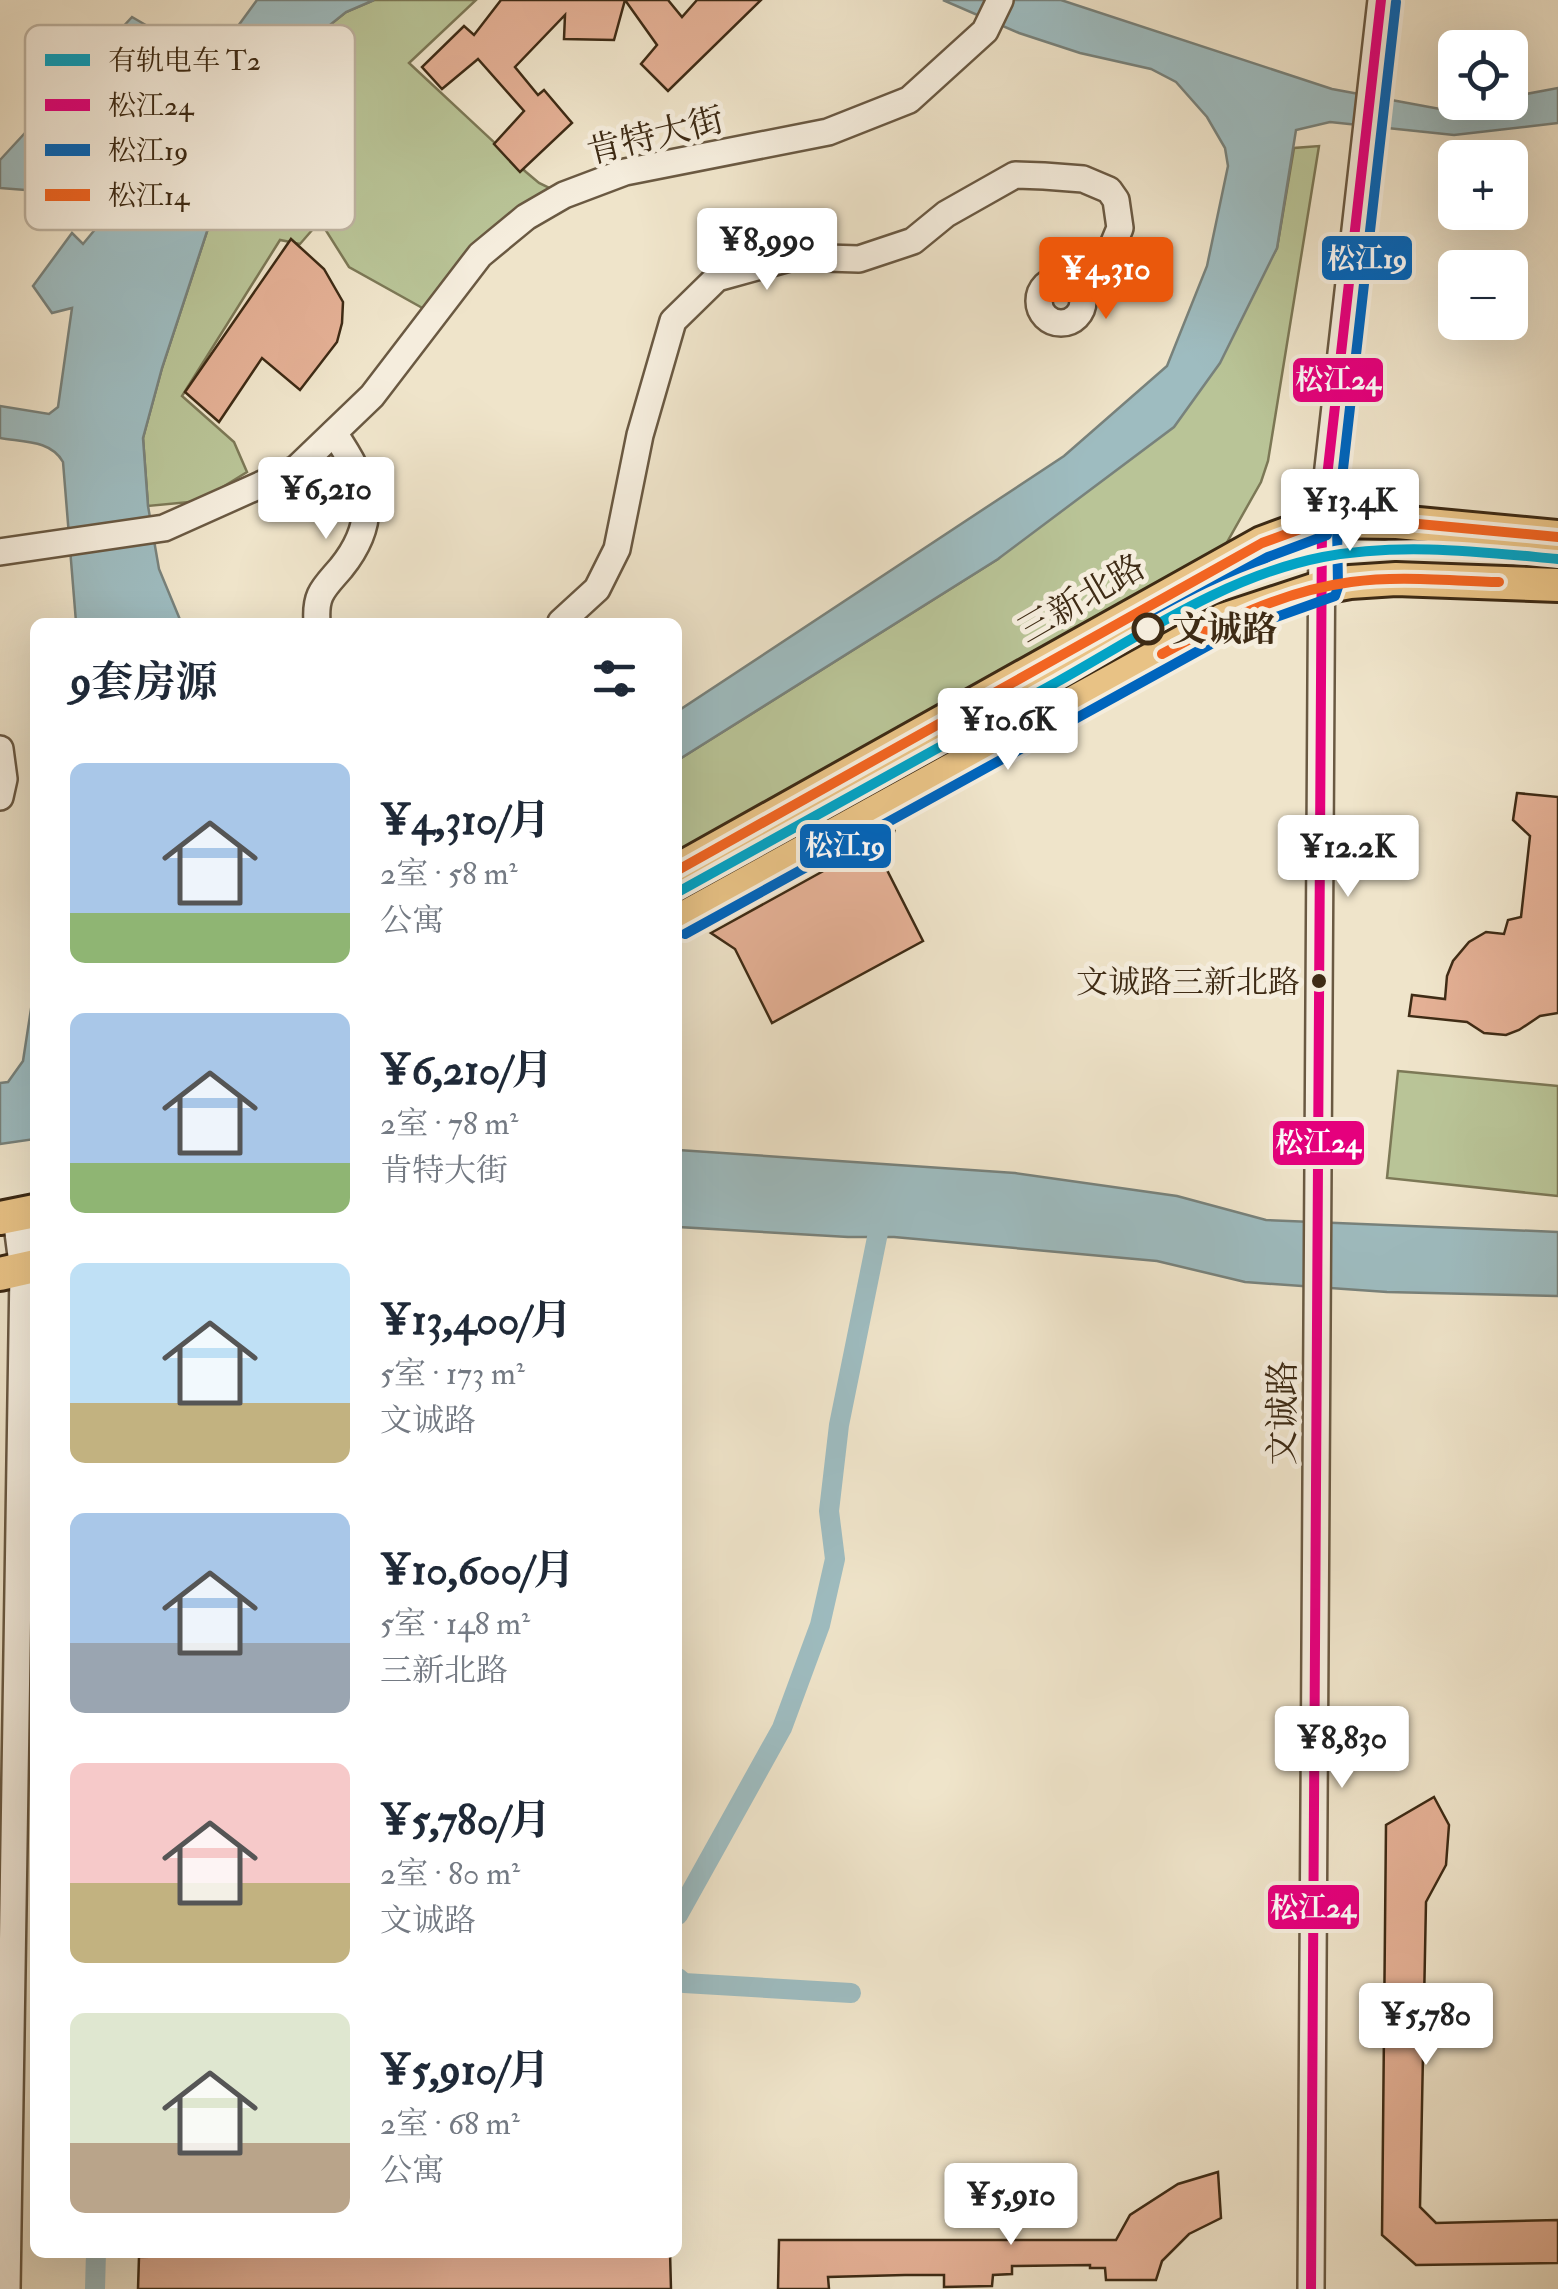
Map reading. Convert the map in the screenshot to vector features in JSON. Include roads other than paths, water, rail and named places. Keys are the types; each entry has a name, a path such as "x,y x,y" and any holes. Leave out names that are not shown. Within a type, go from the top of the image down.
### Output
{"main road":[{"name":"三新北路","path":"682,868 1262,543 1322,521 1397,522 1558,537"},
{"path":"682,919 1224,620 1323,588 1396,579 1558,586"}],"street":[{"name":"肯特大街","path":"0,552 164,528 296,469 372,396 480,255 526,216 564,195 626,172 828,132 909,100 985,30 1000,0"},
{"name":"文诚路","path":"1312,2289 1322,521 1381,0"},
{"path":"564,618 597,589 617,549 640,435 673,321 717,278 794,257 859,259 914,241 946,214 1015,175 1044,176 1083,179 1109,190 1116,200 1120,228 1110,252 1082,294"},
{"path":"317,618 316,598 358,547 368,502 359,470 334,433"},
{"path":"0,749 4,780 0,797"},
{"path":"7,2289 17,1215"}],"water":[{"path":"257,0 374,0 346,12 330,25 239,25"},
{"path":"943,0 1061,0 1332,89 1438,109 1438,120 1528,120 1528,94 1558,88 1558,123 1454,135 1330,122 1296,130 1277,248 1220,363 1174,427 998,559 682,757 682,708 1064,456 1167,366 1207,266 1228,166 1225,148 1207,117 1176,82 1151,69 1080,53 1019,33"},
{"path":"132,17 146,25 125,25"},
{"path":"25,133 25,190 0,188 0,160"},
{"path":"95,230 207,230 143,438 148,506 159,569 179,618 76,618 63,462 44,446 0,438 0,406 49,414 58,407 72,308 52,313 33,286 72,233 83,244"},
{"path":"30,1016 30,1140 0,1144 0,1083 8,1082 23,1061"},
{"path":"682,1150 1015,1173 1177,1196 1266,1220 1558,1232 1558,1296 1387,1292 1245,1282 1157,1261 894,1237 682,1227"}],"waterway":[{"path":"682,1908 782,1728 820,1625 835,1559 829,1511 839,1425 882,1213"},
{"path":"682,1981 851,1993"},
{"path":"95,2289 96,2258"}],"tram line":[{"name":"T2","path":"682,890 1153,627 1252,578 1323,557 1382,550 1441,550 1558,559"}],"place":[{"name":"文诚路","path":"1148,629"},
{"name":"文诚路三新北路","path":"1319,981"}]}
